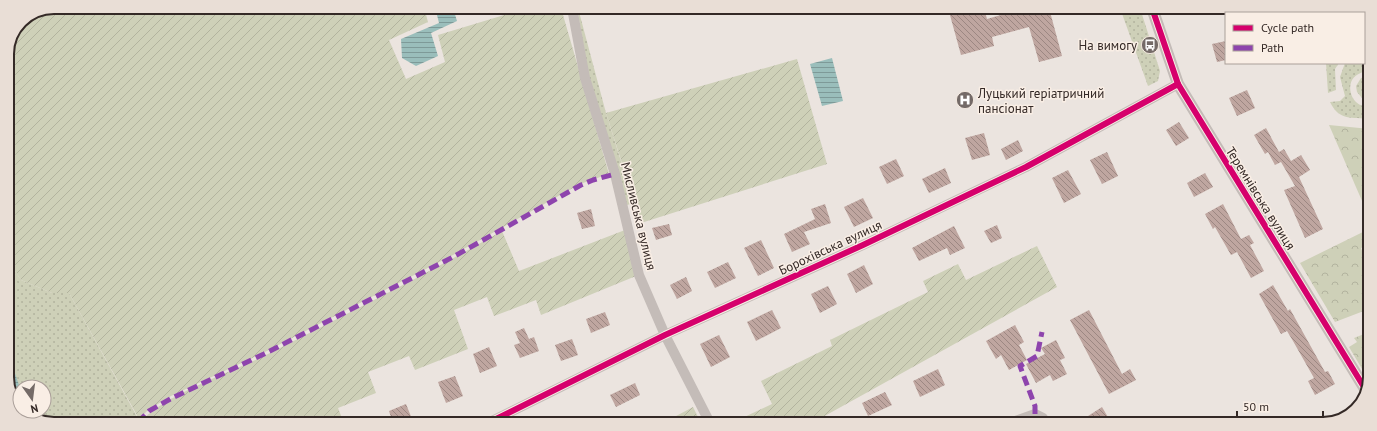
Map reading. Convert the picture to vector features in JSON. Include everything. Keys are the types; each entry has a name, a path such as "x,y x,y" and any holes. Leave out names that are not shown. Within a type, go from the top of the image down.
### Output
{"street":[{"name":"Мисливська вулиця","path":"573,14 585,78 615,174 639,275 665,335 707,417"},
{"name":"Теремнівська вулиця","path":"1154,14 1178,84 1362,385"},
{"name":"Борохівська вулиця","path":"500,417 665,335 864,245 1026,167 1178,84"},
{"path":"1027,417 1035,414 1041,417"}],"green space":[{"path":"54,14 426,14 428,22 389,40 406,79 445,62 438,35 507,14 563,14 609,174 580,184 453,255 263,353 171,396 148,410 141,417 138,417 69,293 52,293 21,280 14,270 14,54 17,39 21,32 32,21 39,17"},
{"path":"578,14 580,14 606,113 634,203 627,205 589,77"},
{"path":"1122,14 1142,14 1160,71 1158,81 1148,86"},
{"path":"797,59 827,164 641,223 606,113"},
{"path":"1326,64 1338,64 1335,69 1336,90 1328,93"},
{"path":"1345,64 1363,64 1363,72 1352,80 1350,90 1354,99 1360,105 1363,106 1363,119 1352,118 1342,115 1330,102 1340,101 1345,96 1340,77"},
{"path":"1363,77 1362,98 1357,92 1356,86"},
{"path":"1329,125 1363,128 1363,203"},
{"path":"625,230 636,276 541,315 536,300 494,316 487,297 454,310 468,349 415,370 409,356 368,372 376,393 338,408 342,417 146,417 166,402 182,393 296,340 414,279 502,231 519,271"},
{"path":"1363,232 1363,247 1361,248 1363,254 1363,311 1335,322 1300,263"},
{"path":"1037,246 1057,287 823,417 744,417 772,404 761,381 832,346 830,340 928,292 923,281 958,264 966,280"},
{"path":"14,270 21,280 52,293 69,293 137,417 52,417 52,379 14,379"},
{"path":"1363,334 1363,371 1349,347 1357,342 1354,338"},
{"path":"693,407 698,417 674,417"}],"water":[{"path":"437,14 455,14 457,21 431,33 438,56 416,66 402,58 401,39 439,23"},
{"path":"832,58 843,101 822,106 810,64"},
{"path":"14,370 17,379 14,379"}],"building":[{"path":"950,14 986,14 987,19 1004,14 1051,14 1062,56 1039,62 1029,27 992,37 994,46 961,55"},
{"path":"1225,41 1225,60 1217,62 1212,44"},
{"path":"1247,90 1255,108 1237,116 1229,98"},
{"path":"1179,122 1189,138 1176,146 1166,130"},
{"path":"1266,128 1279,152 1284,149 1291,161 1301,155 1310,170 1299,177 1323,229 1305,238 1284,190 1295,186 1281,162 1275,165 1268,152 1265,154 1254,135"},
{"path":"984,133 990,155 972,160 965,138"},
{"path":"1018,140 1023,151 1006,160 1001,149"},
{"path":"1107,152 1118,176 1102,184 1090,160"},
{"path":"896,159 904,176 887,184 879,167"},
{"path":"945,168 951,183 929,193 922,179"},
{"path":"1068,170 1081,194 1064,203 1052,178"},
{"path":"1205,173 1213,187 1194,197 1187,183"},
{"path":"863,198 873,218 854,227 844,207"},
{"path":"825,204 831,223 804,232 810,244 792,252 784,234 815,219 811,209"},
{"path":"1223,204 1241,239 1249,235 1254,243 1250,245 1264,271 1251,278 1237,252 1231,255 1215,227 1213,229 1205,214"},
{"path":"591,209 595,226 582,229 577,213"},
{"path":"669,224 672,235 656,240 652,228"},
{"path":"997,225 1002,238 991,243 984,231"},
{"path":"954,226 965,248 950,255 947,248 919,261 912,248"},
{"path":"761,240 774,268 758,276 744,248"},
{"path":"728,262 736,278 715,288 707,272"},
{"path":"864,265 873,284 856,293 847,274"},
{"path":"686,277 692,291 677,299 670,285"},
{"path":"1273,285 1288,311 1290,309 1325,372 1328,371 1335,384 1315,395 1308,381 1314,378 1287,331 1281,334 1259,294"},
{"path":"828,286 837,304 820,313 811,294"},
{"path":"772,310 781,328 756,341 747,322"},
{"path":"1089,310 1122,374 1130,369 1136,380 1109,394 1070,320"},
{"path":"605,312 610,325 591,333 586,319"},
{"path":"1015,325 1024,342 1019,345 1027,360 1009,370 1001,355 996,359 986,341"},
{"path":"524,328 529,339 534,337 539,351 520,358 514,345 520,343 515,332"},
{"path":"719,335 730,357 711,367 700,344"},
{"path":"572,339 578,355 561,361 555,345"},
{"path":"1056,340 1065,358 1060,360 1067,374 1053,381 1050,375 1036,383 1026,364 1045,354 1041,348"},
{"path":"489,347 497,366 480,373 473,354"},
{"path":"938,369 945,385 920,397 913,381"},
{"path":"455,376 463,396 446,403 438,382"},
{"path":"635,383 640,395 616,407 610,395"},
{"path":"885,392 892,405 868,416 862,403"},
{"path":"406,404 411,417 391,417 389,411"},
{"path":"1102,407 1108,417 1087,417"}],"marked path":[{"path":"143,417 149,411 172,398 264,354 453,257 581,185 615,174"},
{"path":"1035,414 1035,406 1020,366 1037,356 1042,332"}],"cycle path":[{"path":"1154,14 1178,84 1362,385"},
{"path":"500,417 665,335 863,245 1026,167 1178,84"}],"place":[{"name":"На вимогу","path":"1150,45"},
{"name":"Луцький геріатричний пансіонат","path":"965,100"}]}
